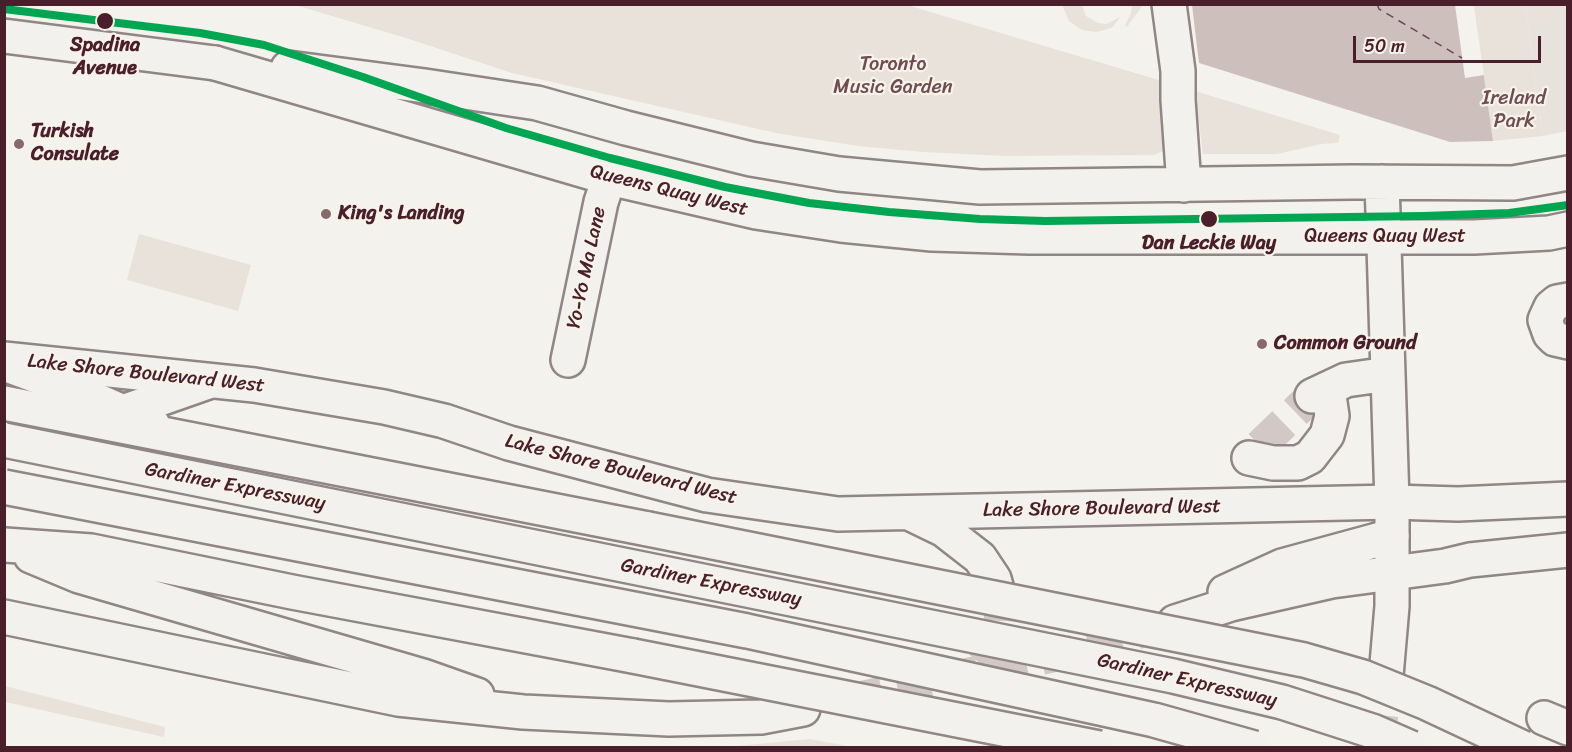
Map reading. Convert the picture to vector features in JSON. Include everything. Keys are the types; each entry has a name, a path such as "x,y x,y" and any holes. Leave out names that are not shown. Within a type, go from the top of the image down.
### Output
{"main road":[{"path":"1169,4 1178,71 1184,185"},
{"name":"Queens Quay West","path":"4,36 215,63 248,63 501,97 537,104 751,159 839,174 980,187 1382,182 1513,183 1568,173"},
{"name":"Queens Quay West","path":"215,63 609,178 756,212 841,225 932,234 1029,237 1474,237 1549,233 1568,229"},
{"name":"Yo-Yo Ma Lane","path":"568,360 601,202 609,178"},
{"path":"1382,182 1392,502 1391,615 1386,676"},
{"path":"1568,300 1557,302 1551,307 1545,320 1550,334 1555,339 1568,342"},
{"name":"Lake Shore Boulevard West","path":"4,359 254,385 384,407 444,421 509,443 707,495 838,514 1392,502 1458,504 1568,499"},
{"path":"4,364 69,388 110,416"},
{"path":"1245,454 1273,463 1298,463 1310,457 1327,435 1332,416 1320,393 1346,380 1388,374"},
{"path":"110,416 211,381"},
{"path":"4,403 110,416 185,438 1304,660 1363,677 1417,698 1523,747"},
{"name":"Gardiner Expressway","path":"4,441 1173,676 1282,702 1372,731 1412,747"},
{"name":"Gardiner Expressway","path":"4,487 747,631 1154,720 1254,747"},
{"path":"908,513 944,530 980,558 996,586"},
{"path":"1392,536 1282,566 1237,585 1175,622 1231,604 1332,581 1392,574 1470,560 1568,550"},
{"path":"5,545 91,551 292,592 1100,747"},
{"path":"5,545 79,576 423,676 523,712"},
{"path":"4,617 398,699 523,712 669,719 761,717 802,709"}],"shaded area":[{"path":"1192,5 1474,5 1493,141 1450,142 1199,63"},
{"path":"1525,5 1567,5 1567,131 1543,136"}],"green space":[{"name":"Toronto Music Garden","path":"295,5 907,5 1162,81 1169,148 1154,155 1004,156 858,146 776,133 512,73"},
{"path":"1062,5 1082,5 1086,16 1098,23 1106,24 1120,17 1113,27 1105,30 1096,32 1082,30 1069,21"},
{"path":"1132,5 1143,5 1127,27 1125,25"},
{"name":"Ireland Park","path":"1474,5 1525,5 1543,136 1493,141"},
{"path":"1531,5 1555,5 1554,20 1533,19"},
{"path":"1195,91 1340,135 1338,143 1321,144 1277,154 1203,154"},
{"path":"139,234 251,265 238,311 127,280"},
{"path":"5,686 165,727 164,737 5,702"},
{"path":"810,739 853,747 727,747"}],"pier":[{"path":"1455,5 1474,5 1484,75 1465,78"}],"ferry route":[{"path":"1377,4 1379,9 1462,58"}],"tunnel":[{"path":"1260,446 1312,396"},
{"path":"982,665 992,653 1000,629 1001,603 996,586"},
{"path":"850,700 1076,651 1159,626"},
{"path":"1378,748 1386,676"}],"transit line":[{"path":"4,9 200,33 264,45 363,77 506,128 610,158 725,187 809,203 980,219 1045,221 1423,216 1509,213 1568,205"}],"place":[{"name":"Spadina Avenue","path":"105,21"},
{"name":"Turkish Consulate","path":"19,144"},
{"name":"King's Landing","path":"326,214"},
{"name":"Dan Leckie Way","path":"1209,219"},
{"name":"Common Ground","path":"1262,344"}]}
